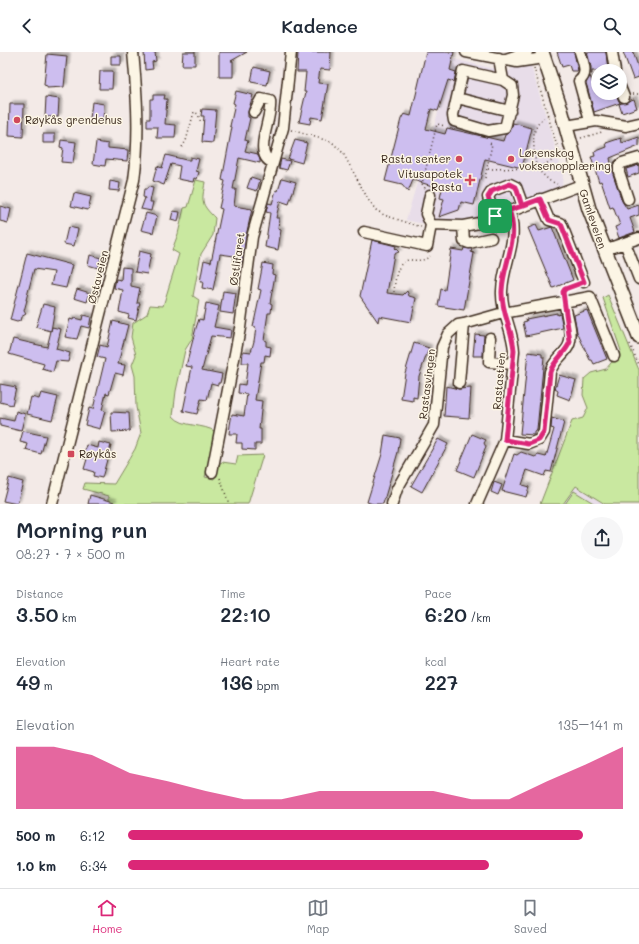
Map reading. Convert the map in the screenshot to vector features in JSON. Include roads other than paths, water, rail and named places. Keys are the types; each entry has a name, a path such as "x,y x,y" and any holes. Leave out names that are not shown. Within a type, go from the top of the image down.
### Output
{"main road":[{"name":"Gamleveien","path":"543,55 566,126 581,185 604,250 639,337"}],"street":[{"name":"Østaveien","path":"52,504 134,180 138,126 133,52"},
{"name":"Østlifaret","path":"216,474 240,328 252,237 283,128 291,52"},
{"path":"466,52 517,62 543,55"},
{"path":"502,59 527,52"},
{"path":"580,52 585,73 583,78 579,81 590,121"},
{"path":"612,52 614,64"},
{"path":"502,59 503,80"},
{"path":"463,71 503,80 512,86 513,95 505,128 488,131 454,121 453,115 457,98 463,71"},
{"path":"457,98 510,111"},
{"path":"254,112 261,99 270,101 263,143 264,154 267,160 273,162"},
{"path":"566,126 590,121 626,126 639,123"},
{"path":"628,199 618,172 618,166 622,163 639,158"},
{"path":"495,216 488,197 492,191 510,184 516,187 522,206"},
{"path":"431,225 464,226 581,185"},
{"path":"364,232 427,246 431,225 426,214 430,196"},
{"path":"540,199 549,220 561,224 584,282"},
{"name":"Rastastien","path":"477,504 505,440 513,364 513,339 501,305 502,289 513,240 514,228 509,210"},
{"path":"464,226 464,241 468,243 491,238"},
{"path":"604,250 639,238"},
{"path":"625,243 639,279"},
{"name":"Rastasvingen","path":"392,504 397,489 434,425 442,347 448,334 458,326 503,313 590,297 614,356"},
{"path":"505,440 529,444 539,440 544,432 550,372 553,363 568,348 570,342 564,302"},
{"path":"459,383 464,324"},
{"path":"490,338 489,362 513,364"}],"place":[{"name":"Røykås grendehus","path":"17,120"},
{"name":"Rasta senter","path":"459,159"},
{"name":"Lørenskog voksenopplæring","path":"511,159"},
{"name":"Vitusapotek Rasta","path":"470,180"},
{"name":"Røykås","path":"71,454"}]}
